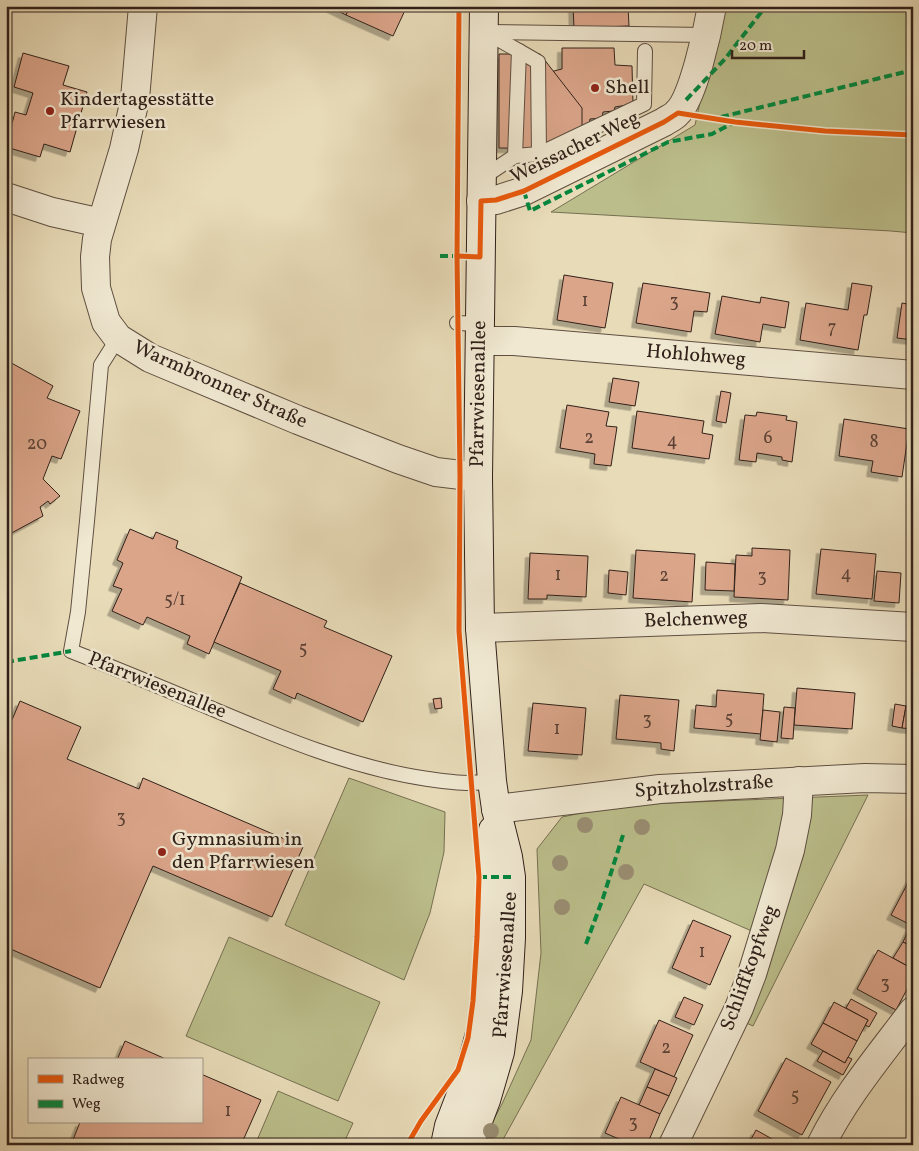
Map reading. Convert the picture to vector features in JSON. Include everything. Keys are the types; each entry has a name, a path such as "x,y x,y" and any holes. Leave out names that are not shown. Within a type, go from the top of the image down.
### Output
{"street":[{"name":"Warmbronner Straße","path":"143,6 135,99 124,149 101,224 95,257 96,288 106,322 118,338 150,358 298,420 398,460 442,474 478,477"},
{"name":"Weissacher Weg","path":"482,190 496,200 524,191 664,122 678,113 686,100 706,35 712,6"},
{"name":"Pfarrwiesenallee","path":"464,1145 472,1134 486,1100 500,1052 508,991 511,938 511,876 492,782 480,628 478,477 472,329 482,190 484,19"},
{"path":"6,197 52,212 101,224"},
{"name":"Hohlohweg","path":"472,329 514,341 913,375"},
{"name":"Belchenweg","path":"480,628 761,618 913,627"},
{"name":"Spitzholzstraße","path":"496,809 660,789 865,778 913,779"},
{"name":"Schliffkopfweg","path":"673,1145 739,1008 752,974 790,850 797,815 799,781"},
{"name":"Pfarrwiesenallee","path":"445,1145 449,1126 470,1072 482,1026 487,979 491,840 496,809"},
{"path":"821,1145 856,1087 913,1011"}],"lane":[{"path":"484,19 706,35"},
{"path":"484,19 519,51 538,62 539,154"},
{"path":"482,190 515,156 539,154 644,104 645,50"},
{"path":"515,156 519,51"},
{"name":"Pfarrwiesenallee","path":"118,338 101,365 78,612 71,651 270,732 366,767 461,784 492,782"}],"green space":[{"path":"721,6 913,6 913,233 551,212 695,125"},
{"path":"349,778 445,812 444,852 430,913 404,980 285,925"},
{"path":"868,795 753,1026 744,1022 770,939 644,884 500,1145 480,1145 502,1104 531,1040 541,953 537,849 562,817 621,805"},
{"path":"229,937 380,1002 338,1101 186,1036"},
{"path":"278,1091 353,1123 343,1145 255,1145"}],"building":[{"path":"328,6 350,6 346,15"},
{"path":"350,6 407,6 393,36 346,15"},
{"path":"573,6 628,6 629,26 574,28"},
{"name":"Shell","path":"562,48 614,48 615,65 632,66 633,104 615,107 614,111 603,112 602,118 590,119 589,126 571,125 569,106 546,73 562,69"},
{"path":"23,53 69,66 63,85 87,92 70,152 44,144 40,157 6,147 15,112 26,115 33,93 14,87"},
{"path":"499,54 540,54 582,108 582,149 499,148"},
{"path":"564,275 613,283 605,328 557,320"},
{"path":"643,283 710,293 707,312 694,311 691,332 636,323"},
{"path":"852,283 872,286 867,315 864,315 858,350 800,340 806,303 848,310"},
{"path":"722,296 760,303 761,297 789,302 785,328 763,324 760,342 715,334"},
{"path":"902,303 913,305 913,340 897,338"},
{"path":"6,360 53,386 47,398 80,411 61,459 52,456 43,479 60,496 50,504 48,501 40,507 43,516 6,536 6,464 9,463 6,433"},
{"path":"613,378 639,382 635,406 609,402"},
{"path":"721,391 731,393 726,423 716,421"},
{"path":"567,405 609,412 606,426 617,427 611,466 594,464 595,454 560,448"},
{"path":"637,411 704,421 702,433 713,435 709,459 632,448"},
{"path":"757,412 787,416 786,420 797,422 792,462 782,460 782,457 757,453 756,462 739,460 745,415 756,416"},
{"path":"844,419 909,429 902,477 871,472 873,461 839,456"},
{"path":"130,529 153,539 156,532 178,541 176,548 242,577 209,654 187,644 190,636 147,617 143,625 112,611 122,589 113,586 123,563 117,560"},
{"path":"752,548 790,550 788,600 734,597 736,555 752,556"},
{"path":"821,549 876,554 872,599 816,594"},
{"path":"636,550 695,554 692,602 633,598"},
{"path":"530,553 588,556 586,597 547,595 547,599 528,599"},
{"path":"706,562 735,564 734,591 705,590"},
{"path":"609,570 628,572 626,595 608,593"},
{"path":"877,571 901,573 899,603 874,601"},
{"path":"240,583 327,621 324,627 392,656 363,722 297,693 295,699 273,689 281,671 214,642"},
{"path":"797,688 855,693 852,729 794,725"},
{"path":"717,690 764,694 761,734 694,728 696,705 716,707"},
{"path":"620,695 679,700 674,751 661,749 661,743 616,739"},
{"path":"441,698 442,708 435,709 433,699"},
{"path":"20,701 81,727 67,759 139,789 143,778 303,847 272,917 153,866 100,988 6,947 6,734"},
{"path":"533,703 586,708 582,755 528,751"},
{"path":"895,704 906,706 902,728 892,726"},
{"path":"906,706 913,707 913,729 902,728"},
{"path":"784,707 795,708 793,739 781,738"},
{"path":"763,710 780,712 777,742 760,740"},
{"path":"911,877 913,877 913,926 891,915"},
{"path":"693,920 731,936 710,985 672,968"},
{"path":"911,925 913,926 913,947 903,942"},
{"path":"903,942 913,947 913,969 893,958"},
{"path":"878,950 913,969 913,978 896,1010 857,989"},
{"path":"684,997 703,1005 694,1025 675,1017"},
{"path":"851,999 877,1013 869,1027 865,1025 868,1020 846,1008"},
{"path":"834,1002 868,1020 857,1041 823,1023"},
{"path":"659,1020 693,1035 674,1077 640,1062"},
{"path":"823,1023 857,1041 845,1063 811,1044"},
{"path":"125,1041 163,1058 118,1058"},
{"path":"823,1051 845,1063 848,1057 852,1059 843,1075 817,1061"},
{"path":"786,1058 831,1082 802,1135 758,1111"},
{"path":"655,1069 677,1078 669,1096 647,1087"},
{"path":"202,1074 261,1100 241,1145 71,1145 79,1124 202,1124"},
{"path":"647,1087 669,1096 660,1114 639,1105"},
{"path":"621,1097 660,1114 647,1145 633,1145 605,1133"},
{"path":"756,1130 783,1145 748,1145"}],"marked path":[{"path":"686,100 725,59 766,6"},
{"path":"721,117 913,70"},
{"path":"524,191 530,211 668,142 712,134 733,123"},
{"path":"440,256 460,256"},
{"path":"6,662 71,651"},
{"path":"586,944 623,835"},
{"path":"479,877 511,877"}],"cycle path":[{"path":"407,1145 421,1121 458,1070 468,1038 473,1001 477,937 479,877 459,631 460,476 457,256 459,6"},
{"path":"457,256 480,257 481,201 496,200 524,191 664,122 678,113 735,122 825,131 913,135"}],"place":[{"name":"Shell","path":"595,88"},
{"name":"Kindertagesstätte Pfarrwiesen","path":"50,111"},
{"name":"Gymnasium in den Pfarrwiesen","path":"162,852"}]}
